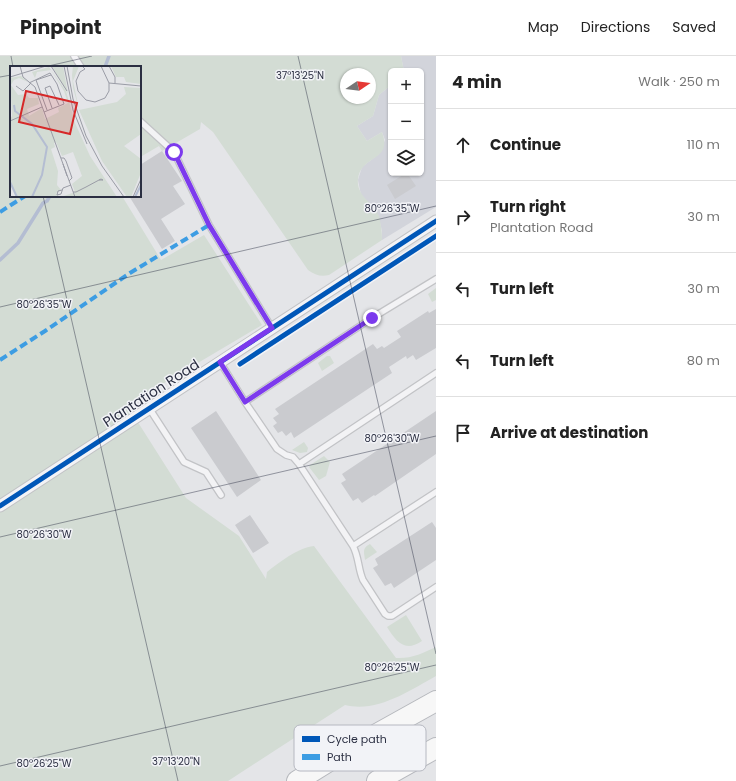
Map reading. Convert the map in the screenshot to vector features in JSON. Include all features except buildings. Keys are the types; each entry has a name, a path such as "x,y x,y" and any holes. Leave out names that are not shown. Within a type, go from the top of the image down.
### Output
{"highway":[{"path":"393,725 436,701"},
{"path":"426,754 436,748"},
{"path":"297,781 314,771"},
{"path":"377,781 395,771"}],"street":[{"name":"Plantation Road","path":"0,506 436,221"}],"lane":[{"path":"74,56 80,66"},
{"path":"141,122 174,152 209,225 272,328"},
{"path":"245,402 372,318 436,279"},
{"path":"220,362 277,449 293,458 300,464 353,546 356,552 362,580 388,616 392,616 436,587"},
{"path":"300,464 436,373"},
{"path":"149,408 184,462 206,472 221,495"},
{"path":"353,546 436,492"}],"shaded area":[{"path":"0,56 401,56 403,68 388,68 388,88 379,95 373,116 357,126 367,141 382,132 384,142 383,148 380,153 360,171 358,185 362,194 379,216 382,240 329,275 323,276 308,270 213,132 201,122 200,129 162,151 159,146 142,156 141,158 141,66 10,66 10,197 123,197 161,260 204,235 262,325 127,405 186,498 239,536 266,579 267,572 283,560 295,552 314,546 396,658 412,657 436,647 436,676 404,694 381,703 357,707 345,705 314,725 294,725 294,738 228,781 0,781"},
{"path":"401,56 436,56 436,207 382,240 382,231 378,215 361,195 358,180 362,167 379,154 385,140 382,132 367,141 357,126 373,116 379,95 388,88 388,176 424,176 424,68 403,68"},
{"path":"436,288 436,300 432,302 428,294"},
{"path":"327,356 330,356 334,363 322,371 318,363"},
{"path":"304,442 308,448 307,452 300,453 292,450"},
{"path":"324,456 330,462 326,476 319,480 309,467"},
{"path":"370,544 377,552 365,560 364,552"},
{"path":"406,615 422,641 410,646 405,646 397,641 387,627"}],"waterway":[{"path":"105,66 109,56"},
{"path":"0,260 18,243 43,203 47,201 49,197"}],"marked path":[{"path":"0,212 23,197"},
{"path":"0,360 130,273 209,225"}],"cycle path":[{"path":"0,506 436,221"},
{"path":"240,364 436,236"}],"route":[{"path":"174,152 209,225 272,328 220,362 245,402 372,318"}]}
